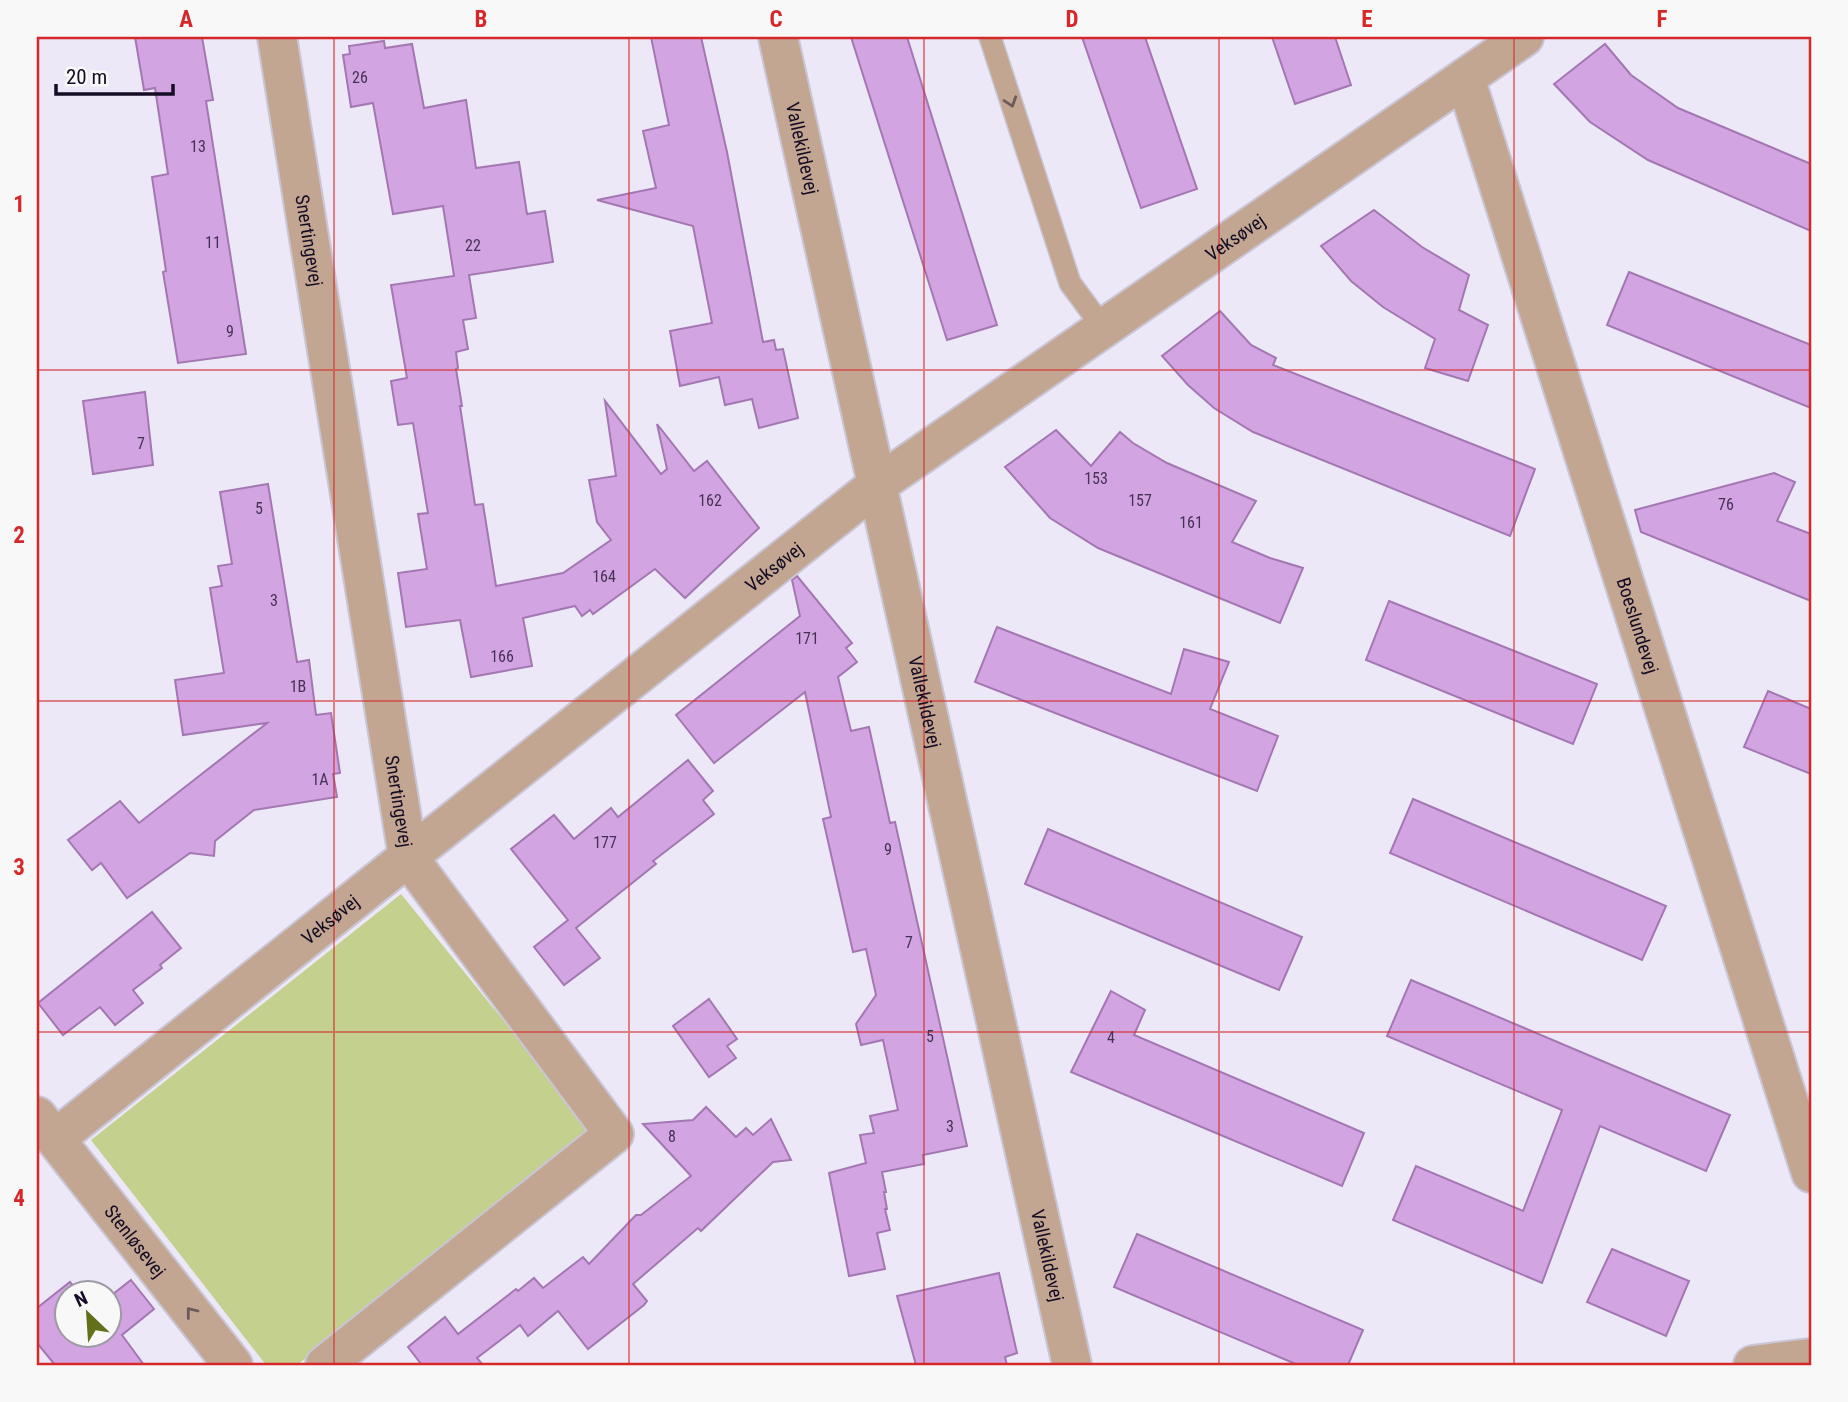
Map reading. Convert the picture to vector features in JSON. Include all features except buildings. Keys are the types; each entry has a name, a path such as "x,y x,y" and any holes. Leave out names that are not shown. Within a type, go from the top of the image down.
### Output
{"street":[{"name":"Snertingevej","path":"277,37 408,857 614,1134 325,1365"},
{"name":"Vallekildevej","path":"778,37 1072,1365"},
{"name":"Veksøvej","path":"46,1127 408,857 877,485 1524,37"},
{"name":"Boeslundevej","path":"1465,78 1811,1173"},
{"name":"Stenløsevej","path":"46,1127 233,1365"},
{"path":"1753,1365 1811,1358"}],"lane":[{"path":"990,37 1070,283 1104,329"}],"green space":[{"path":"401,894 594,1132 297,1365 266,1365 91,1140"}]}
